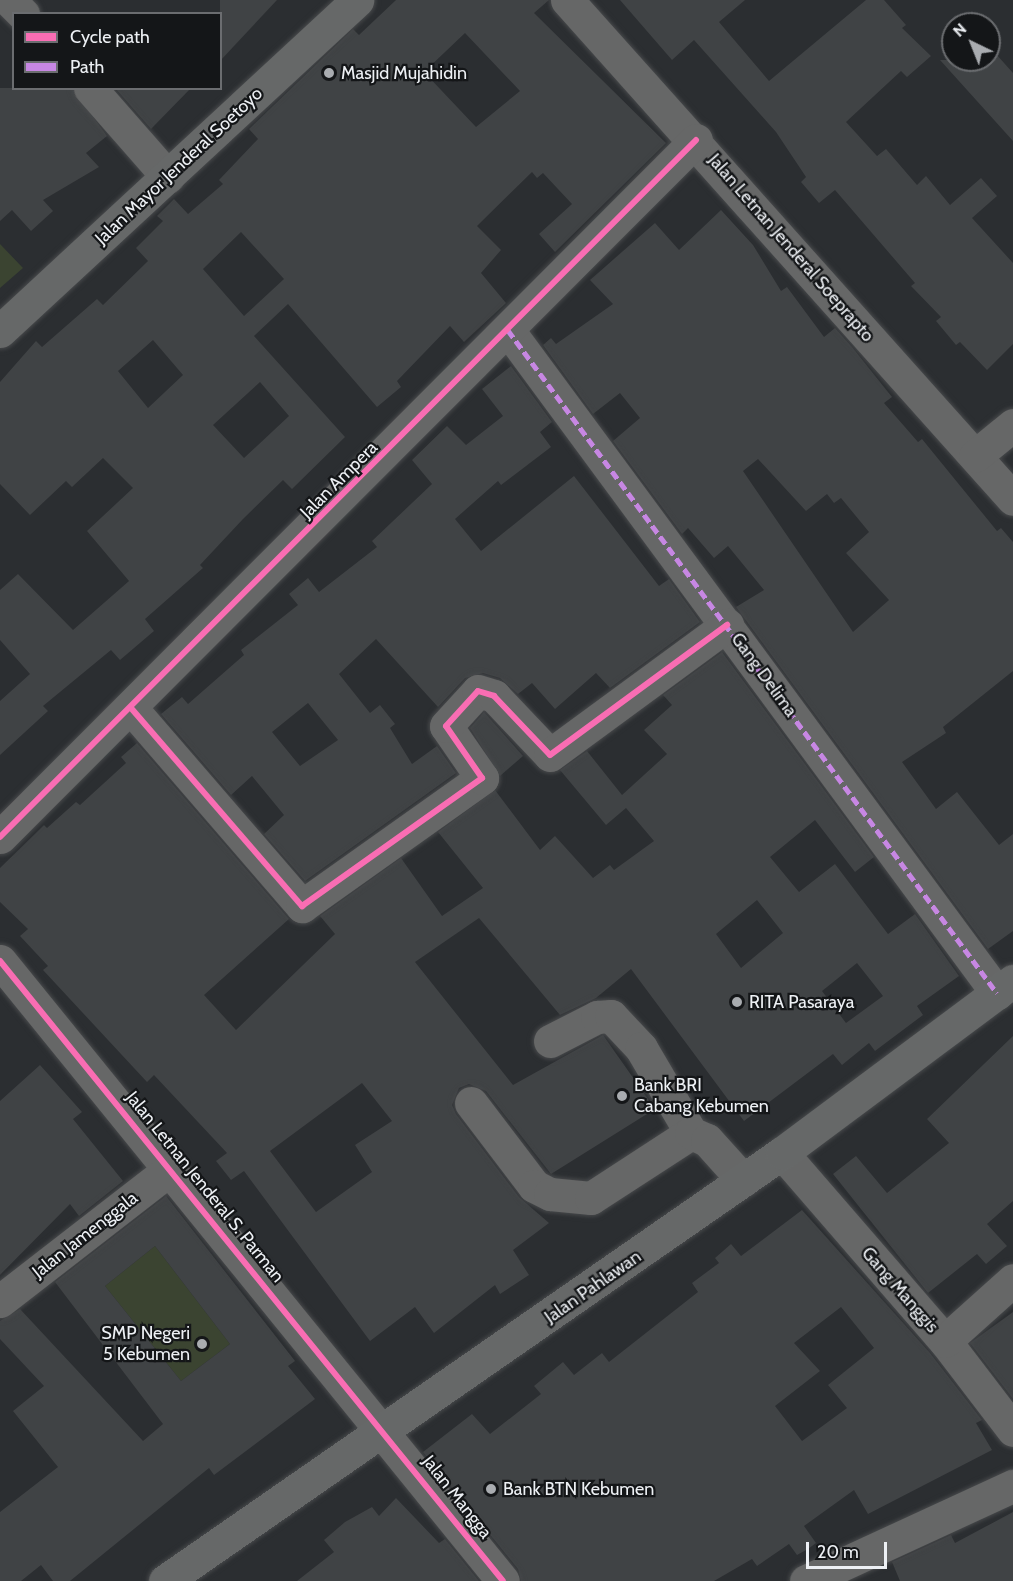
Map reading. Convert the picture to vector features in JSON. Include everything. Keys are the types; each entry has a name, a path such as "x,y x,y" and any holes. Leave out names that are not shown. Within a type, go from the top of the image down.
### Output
{"main road":[{"name":"Jalan Mayor Jenderal Soetoyo","path":"0,331 357,0"},
{"name":"Jalan Pahlawan","path":"165,1581 386,1432 782,1153 1005,987"}],"street":[{"path":"9,0 21,12"},
{"name":"Jalan Letnan Jenderal Soeprapto","path":"567,0 696,140 1013,499"},
{"path":"92,90 168,177"},
{"name":"Jalan Ampera","path":"0,837 696,140"},
{"name":"Gang Delima","path":"508,330 727,625 1005,987"},
{"path":"975,456 1013,425"},
{"path":"131,708 302,906 482,778 446,726 478,691 494,696 550,755 727,625"},
{"name":"Jalan Letnan Jenderal S. Parman","path":"0,961 386,1432"},
{"path":"550,1041 597,1017 611,1016 641,1048 691,1132 707,1140 743,1180"},
{"path":"471,1103 534,1186 571,1200 591,1197 691,1132"},
{"name":"Gang Manggis","path":"782,1153 945,1341 1013,1430"},
{"name":"Jalan Jamenggala","path":"0,1301 170,1169"},
{"path":"945,1341 1013,1280"},
{"name":"Jalan Mangga","path":"386,1432 503,1581"},
{"path":"806,1581 1013,1486"}],"green space":[{"path":"0,244 23,268 0,288"},
{"path":"155,1246 230,1344 181,1381 105,1286"}],"building":[{"path":"220,0 277,0 222,59 222,12 220,12"},
{"path":"396,0 549,0 534,13 666,143 555,252 539,234 572,204 543,173 537,178 532,172 477,226 501,250 481,273 506,303 464,342 450,326 397,381 401,387 377,407 288,304 254,336 345,437 292,489 283,480 243,519 200,565 203,568 145,619 154,631 120,660 111,650 43,706 48,711 0,755 0,701 30,674 0,640 0,590 18,574 73,630 129,581 87,531 133,488 103,458 72,487 66,481 30,515 0,484 0,382 36,341 42,347 97,299 103,305 148,261 136,248 163,221 157,216 174,199 188,214 223,184 219,180 258,139 249,129 353,29 359,35","holes":["465,33 520,91 476,127 424,72","241,232 284,279 244,316 203,269","153,340 183,375 148,408 118,371","260,382 289,416 244,458 213,425"]},
{"path":"620,0 745,0 719,22 769,81 866,0 884,0 906,25 902,28 931,56 907,77 901,71 846,122 877,156 886,149 917,185 926,176 950,205 981,178 997,196 972,218 1013,263 1013,344 987,370 960,342 956,345 936,321 941,317 911,286 915,283 835,190 819,203 801,182 806,177 776,132 694,40 672,60"},
{"path":"1001,60 1013,73 1013,141 951,72 1001,72"},
{"path":"0,88 73,90 107,136 86,153 99,167 43,200 53,211 31,231 12,210 0,221"},
{"path":"117,90 189,90 151,129"},
{"path":"721,210 753,245 781,291 787,287 824,337 835,328 892,397 884,403 918,442 922,439 997,531 1001,528 1013,542 1013,671 943,727 946,733 902,762 936,809 957,792 999,845 1013,834 1013,931 988,949 736,607 764,590 728,546 714,558 688,528 682,534 613,441 640,418 620,393 593,414 543,345 551,338 556,344 613,304 590,280 655,223 679,250","holes":["758,459 806,511 827,494 834,503 841,498 869,532 846,553 889,600 853,632 743,471"]},
{"path":"511,366 552,422 540,432 551,447 501,485 498,481 455,519 481,551 574,476 659,586 669,579 700,622 610,688 596,673 555,709 532,683 518,694 500,678 483,673 465,678 438,707 376,639 339,674 370,713 380,705 395,724 390,728 412,764 437,746 456,773 305,881 264,834 284,815 252,776 231,795 161,714 182,697 188,704 244,655 241,650 298,605 289,594 308,578 319,592 377,547 372,541 432,484 412,460 447,426 466,445 503,416 482,389","holes":["308,703 338,740 300,766 272,732"]},
{"path":"722,652 874,857 855,872 815,820 770,857 799,892 835,864 888,934 915,914 959,976 917,1006 923,1015 875,1051 869,1043 842,1065 833,1054 744,1121 631,969 596,998 560,1015 479,918 415,962 513,1085 603,1035 655,1109 551,1174 486,1091 469,1084 459,1088 452,1105 456,1114 519,1197 549,1223 513,1250 529,1275 500,1294 495,1285 434,1333 415,1307 370,1341 244,1171 231,1180 216,1161 227,1153 154,1075 147,1082 43,970 48,966 20,936 28,929 0,902 0,868 44,825 47,828 76,802 80,805 126,763 121,757 137,743 289,919 204,995 236,1030 335,934 320,916 401,858 442,916 483,888 438,832 495,790 540,850 555,836 593,878 610,865 614,870 654,841 626,808 606,825 560,770 587,751 622,795 667,754 644,730 672,705 663,695","holes":["757,900 783,933 741,968 716,934","857,963 883,996 846,1023 822,991","362,1083 392,1121 355,1145 372,1172 316,1212 270,1151"]},
{"path":"484,712 523,756 500,776 470,728"},
{"path":"1013,1036 1013,1201 987,1224 1007,1246 986,1264 977,1254 928,1293 833,1174 856,1156 887,1193 949,1143 927,1119"},
{"path":"40,1065 82,1112 73,1119 123,1181 79,1216 70,1204 0,1275 0,1101"},
{"path":"166,1196 295,1361 288,1366 315,1399 214,1475 209,1468 70,1581 53,1581 41,1565 21,1581 0,1581 0,1512 58,1467 13,1411 44,1386 0,1339 0,1321 20,1309 143,1441 163,1424 55,1282","holes":["155,1246 230,1344 181,1381 105,1286"]},
{"path":"802,1210 930,1353 982,1420 976,1423 992,1450 868,1514 854,1490 804,1526 816,1543 808,1549 797,1555 789,1544 757,1566 752,1559 714,1581 521,1581 518,1569 423,1452 472,1414 490,1434 541,1394 534,1386 563,1362 574,1375 602,1353 609,1362 698,1292 692,1283 719,1263 715,1258 731,1244 741,1256","holes":["841,1307 874,1348 828,1385 847,1408 802,1441 775,1406 820,1371 794,1343"]},
{"path":"1013,1312 1013,1399 970,1343"},
{"path":"396,1498 439,1543 445,1539 479,1581 297,1581 334,1552 324,1540 345,1522 372,1507 379,1516"},
{"path":"1013,1512 1013,1581 900,1581 892,1562 951,1535 955,1543"}],"marked path":[{"path":"508,330 997,993"}],"cycle path":[{"path":"0,837 696,140"},
{"path":"131,708 302,906 482,778 446,726 478,691 494,696 550,755 727,625"},
{"path":"0,961 503,1581"}],"place":[{"name":"Masjid Mujahidin","path":"329,73"},
{"name":"RITA Pasaraya","path":"737,1002"},
{"name":"Bank BRI Cabang Kebumen","path":"622,1096"},
{"name":"SMP Negeri 5 Kebumen","path":"202,1344"},
{"name":"Bank BTN Kebumen","path":"491,1489"}]}
